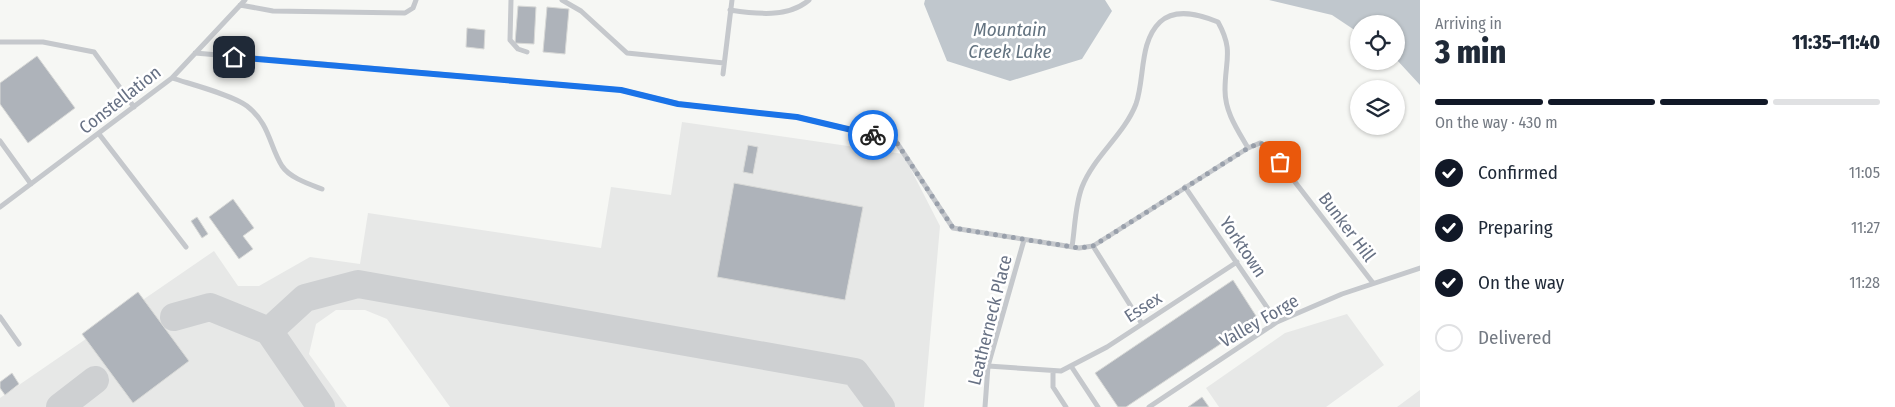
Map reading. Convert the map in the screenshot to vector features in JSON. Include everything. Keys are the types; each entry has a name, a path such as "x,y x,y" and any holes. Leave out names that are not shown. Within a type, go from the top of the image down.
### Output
{"lane":[{"name":"Constellation","path":"0,207 172,78 245,0"},
{"path":"240,5 289,12 405,13 413,8 416,0"},
{"path":"511,0 510,40 518,49 528,52"},
{"path":"562,0 581,11 627,53 724,64"},
{"path":"723,74 732,0"},
{"path":"730,10 752,13 798,9 809,0"},
{"path":"195,53 621,90 678,104 797,117 895,140 953,228 1072,247 1093,246 1248,148 1229,116 1225,91 1228,61 1227,38 1218,22 1196,13 1176,15 1162,20 1150,33 1136,104 1124,126 1082,187 1072,247"},
{"path":"0,42 43,42 94,52 134,107"},
{"path":"172,78 247,105 262,122 272,140 282,167 302,181 322,189"},
{"path":"99,134 186,247"},
{"path":"0,141 31,184"},
{"name":"Bunker Hill","path":"1248,148 1260,143 1268,147 1372,283"},
{"name":"Yorktown","path":"1185,188 1277,322"},
{"name":"Leatherneck Place","path":"985,407 988,366 1024,240"},
{"path":"1093,246 1142,324"},
{"name":"Essex","path":"1053,371 1061,371 1107,347 1237,262"},
{"name":"Valley Forge","path":"1150,407 1277,322 1372,283 1420,268"},
{"path":"0,317 19,344"},
{"path":"988,366 1053,371 1053,387 1066,407"},
{"path":"1071,366 1098,407"}],"shaded area":[{"path":"682,122 903,154 940,226 924,407 450,407 387,319 365,310 336,310 316,324 309,354 347,407 0,407 0,398 214,251 238,286 259,286 310,257 360,264 368,213 601,248 611,187 671,195"},
{"path":"1347,314 1384,365 1326,407 1219,407 1206,388 1285,333"},
{"path":"1420,390 1420,407 1397,407"}],"water":[{"name":"Mountain Creek Lake","path":"925,0 1105,0 1112,11 1082,59 1010,81 947,61 924,4"},
{"path":"1269,0 1420,0 1420,85 1405,69 1405,15 1350,15 1350,27 1332,15"}],"building":[{"path":"518,6 536,7 534,44 515,43"},
{"path":"547,7 569,9 565,54 543,52"},
{"path":"467,28 485,30 484,49 466,47"},
{"path":"37,56 75,108 28,143 0,104 0,83"},
{"path":"748,145 758,147 753,174 743,172"},
{"path":"734,183 863,207 845,300 717,277"},
{"path":"233,199 254,228 243,236 253,249 239,259 209,217"},
{"path":"197,217 208,234 202,238 191,221"},
{"path":"1233,280 1258,319 1126,407 1118,407 1095,373"},
{"path":"138,292 189,361 133,403 82,334"},
{"path":"12,373 19,384 5,395 0,388 0,382"},
{"path":"1202,397 1209,407 1188,407"}],"taxiway":[{"path":"269,331 305,298 358,284 855,372 881,407"},
{"path":"174,317 210,307 269,331 321,407"},
{"path":"60,407 95,380"}],"way so far":[{"path":"873,135 895,140 936,205 953,228 1079,248 1093,246 1248,148 1260,143 1268,147 1280,162"}],"route":[{"path":"234,57 621,90 678,104 797,117 873,135"}]}
